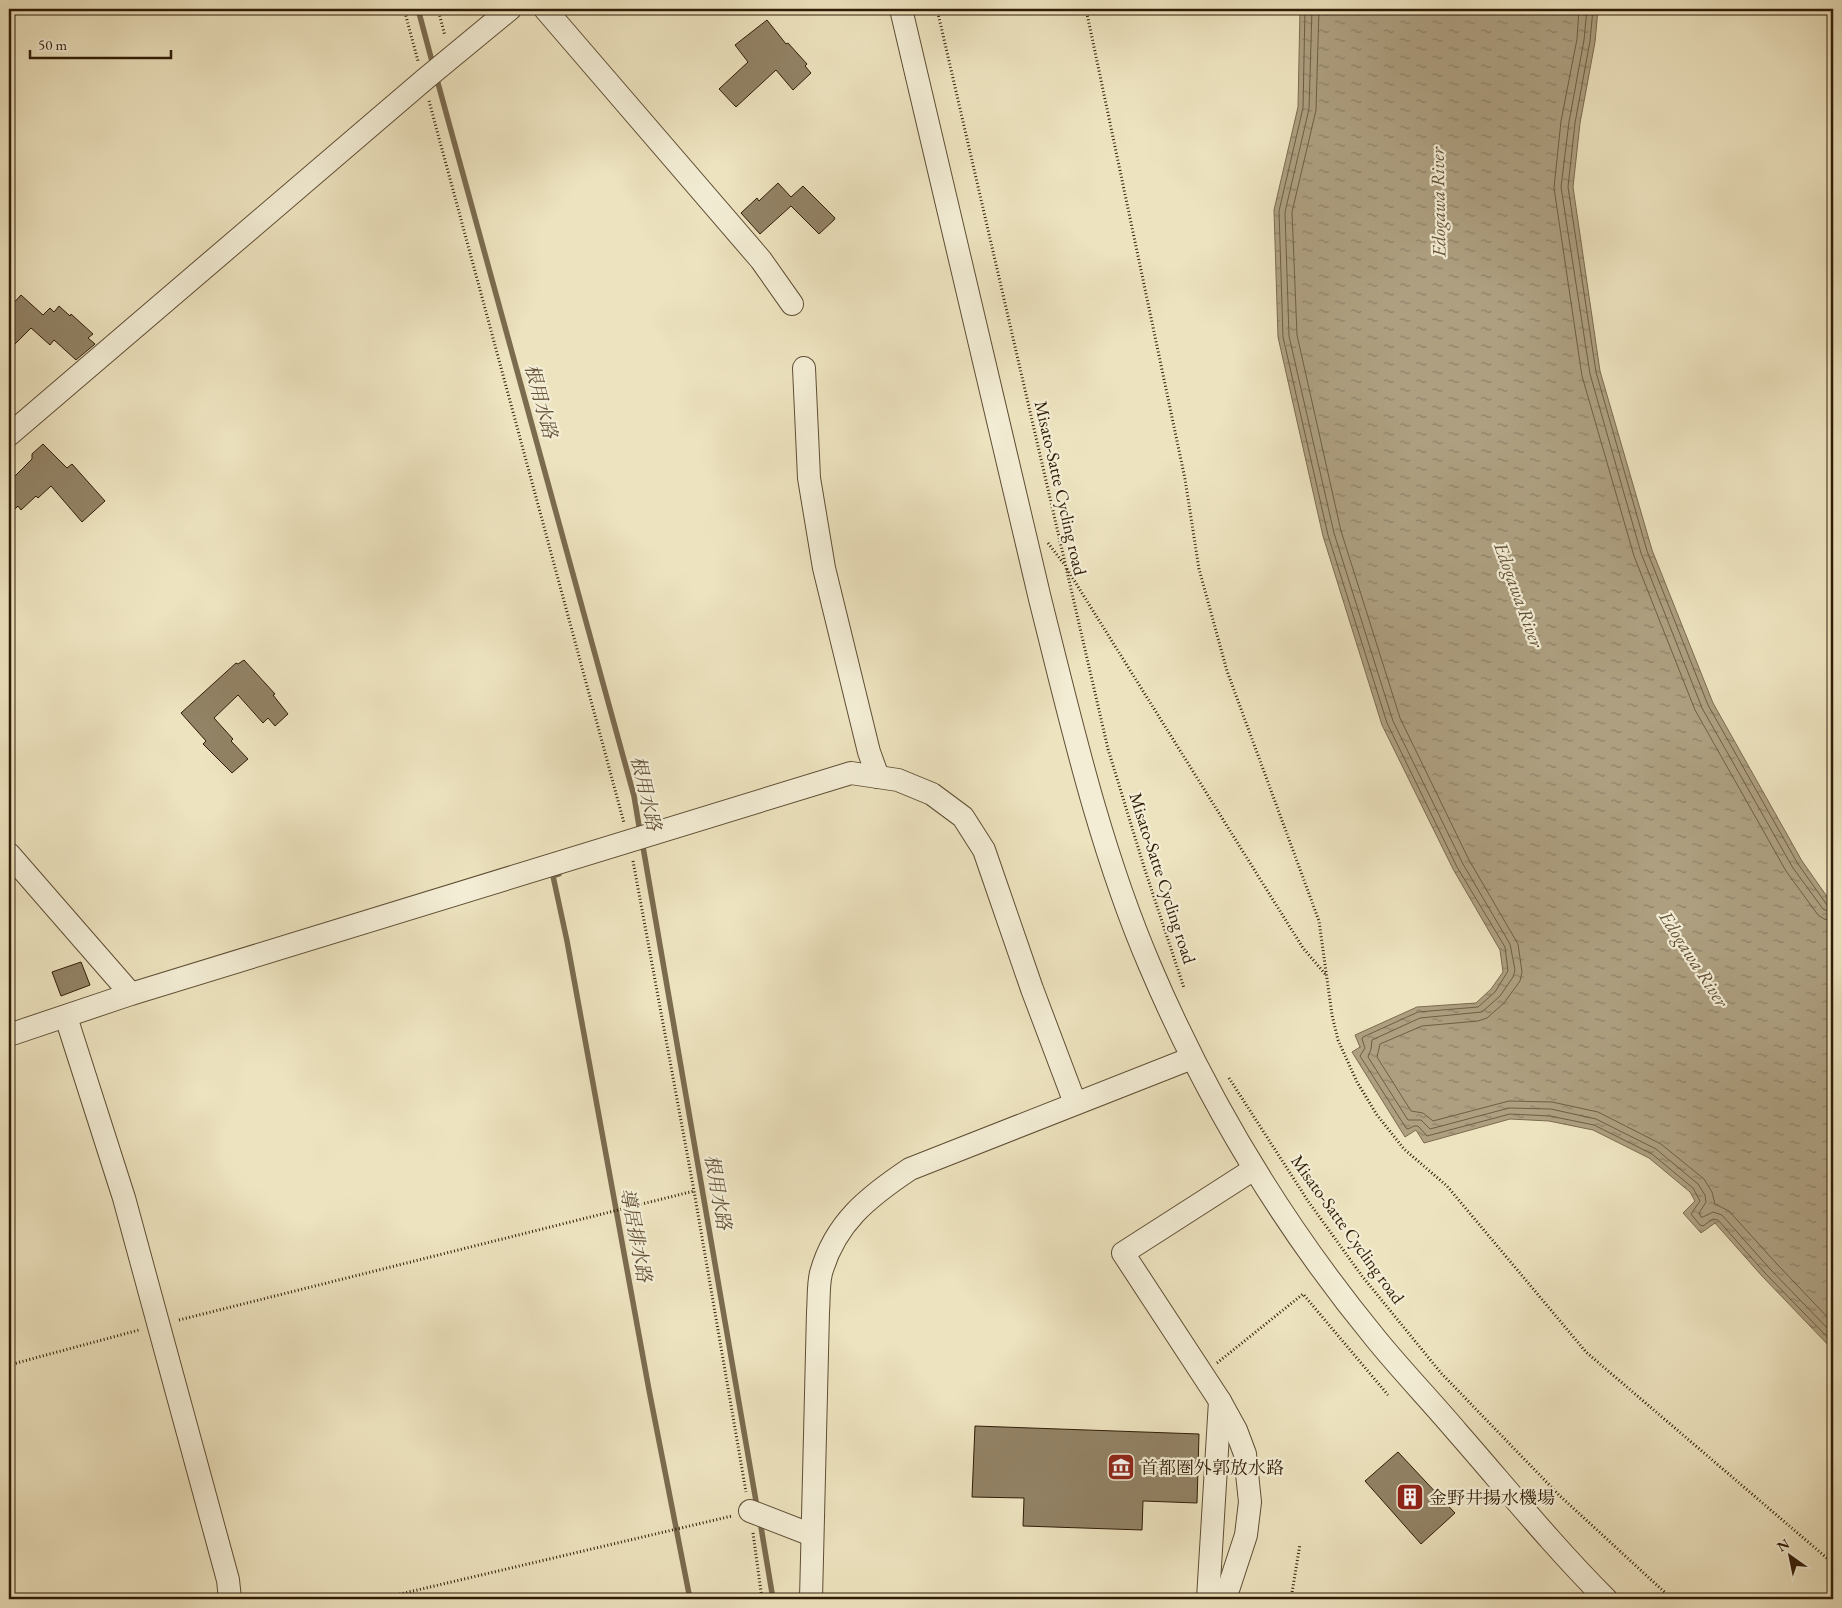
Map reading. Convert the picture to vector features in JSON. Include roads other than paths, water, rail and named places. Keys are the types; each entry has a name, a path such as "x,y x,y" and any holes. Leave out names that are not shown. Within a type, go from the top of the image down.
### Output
{"street":[{"path":"9,435 424,80 510,9"},
{"path":"545,9 761,260 792,304"},
{"path":"901,9 1008,470 1068,710 1114,872 1149,966 1192,1058 1254,1169 1314,1256 1377,1340 1562,1554 1606,1599"},
{"path":"804,368 809,478 824,568 868,752 878,777"},
{"path":"9,1034 66,1017 131,994 851,773 898,780 932,794 963,817 984,850 1032,989 1075,1103"},
{"path":"9,854 131,994"},
{"path":"66,1017 124,1198 228,1580 230,1599"},
{"path":"811,1599 818,1312 821,1275 830,1248 850,1218 877,1191 910,1169 1192,1058"},
{"path":"1225,1599 1246,1536 1250,1502 1245,1454 1236,1430 1220,1401 1123,1253 1254,1169"},
{"path":"1208,1599 1220,1401"},
{"path":"750,1512 812,1535"}],"water":[{"name":"Edogawa River","path":"1300,9 1598,9 1595,42 1580,123 1573,187 1600,371 1652,550 1713,703 1802,861 1833,905 1833,1350 1762,1276 1715,1223 1701,1233 1683,1213 1695,1201 1690,1192 1649,1158 1593,1130 1549,1121 1510,1119 1424,1143 1416,1130 1405,1137 1352,1052 1360,1047 1355,1035 1417,1007 1476,1003 1491,989 1503,972 1500,950 1453,869 1382,725 1323,536 1278,337 1274,210 1298,107"}],"waterway":[{"name":"根用水路","path":"418,9 433,65"},
{"name":"根用水路","path":"436,76 634,796 640,832"},
{"name":"根用水路","path":"642,841 757,1507"},
{"name":"導居排水路","path":"559,874 553,876 567,941 649,1390 690,1599"},
{"name":"根用水路","path":"760,1521 773,1599"}],"place":[{"name":"首都圏外郭放水路","path":"1121,1467"},
{"name":"金野井揚水機場","path":"1410,1497"}]}
